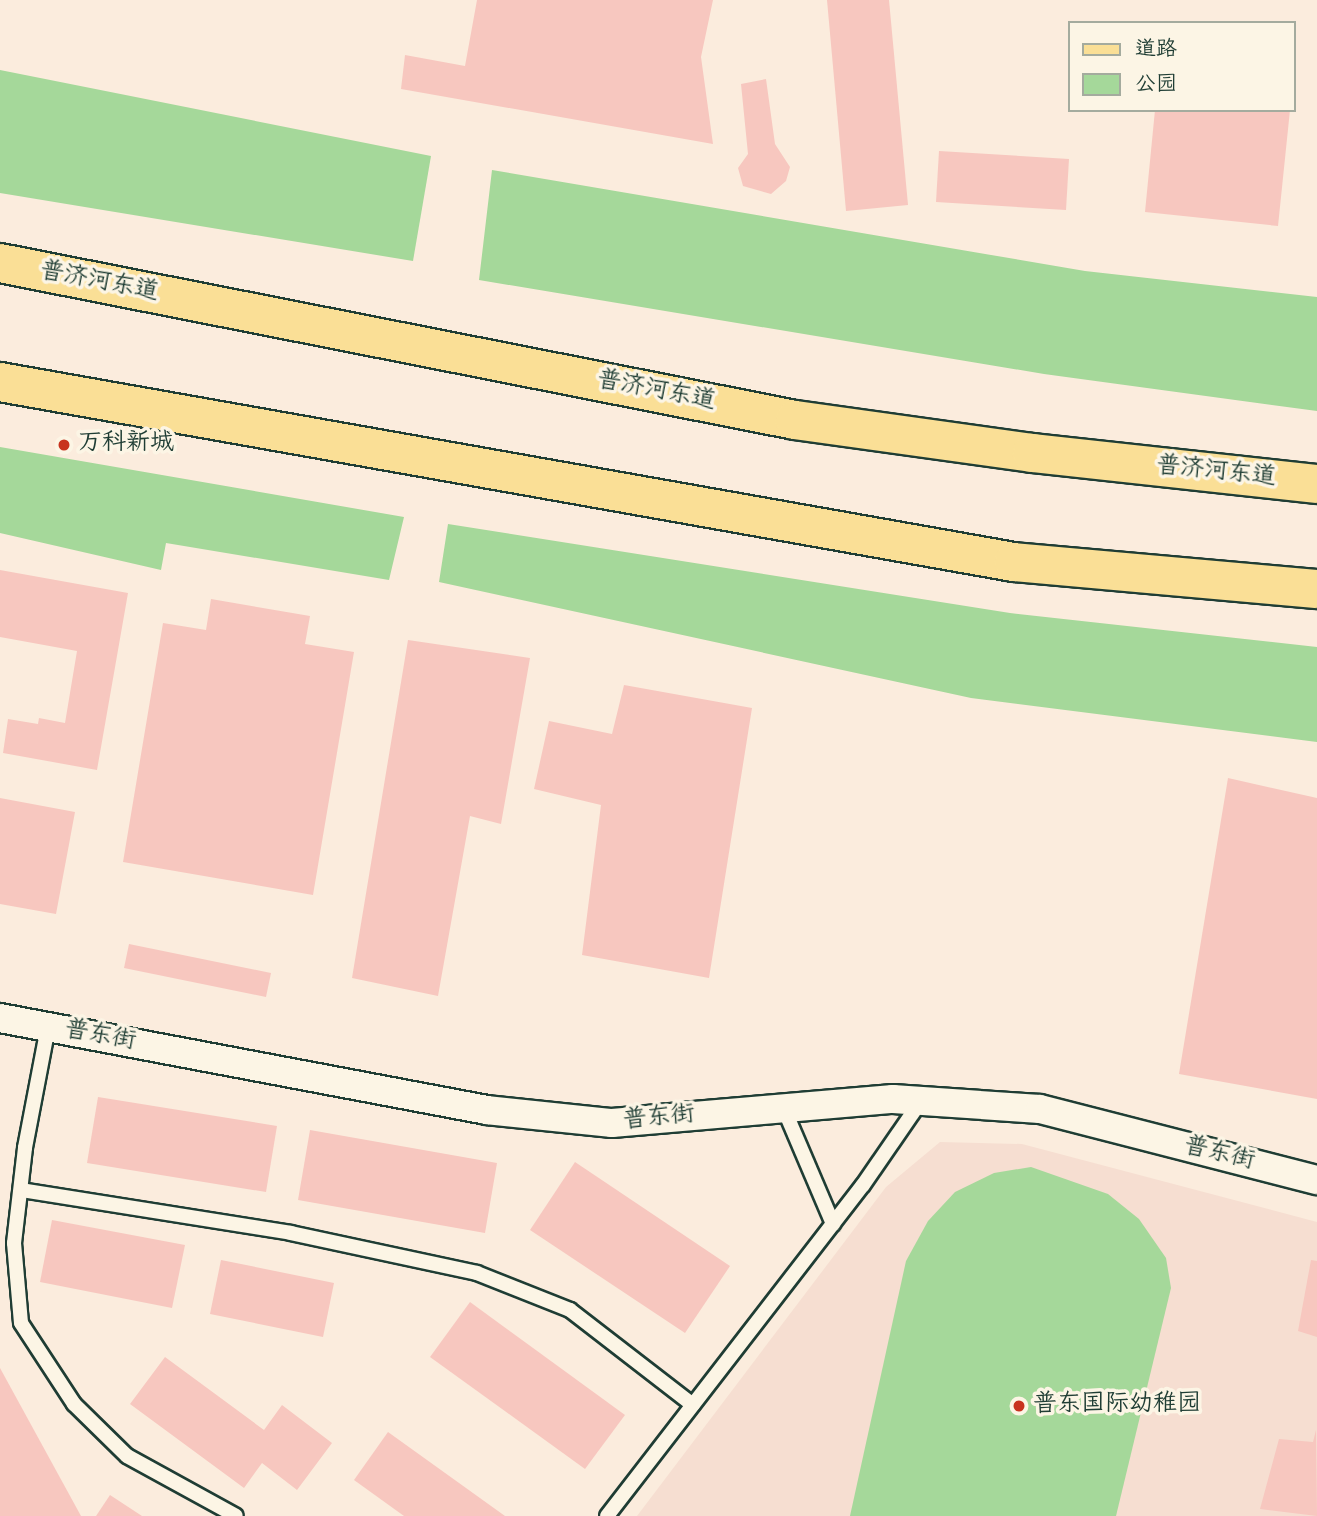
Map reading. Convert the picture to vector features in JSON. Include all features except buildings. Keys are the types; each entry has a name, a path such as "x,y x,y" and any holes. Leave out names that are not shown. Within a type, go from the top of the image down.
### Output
{"main road":[{"name":"普济河东道","path":"0,263 796,419 1032,453 1317,484"},
{"path":"0,382 1014,562 1317,589"}],"street":[{"name":"普东街","path":"0,1018 486,1110 612,1123 893,1099 1040,1109 1317,1180"}],"lane":[{"path":"48,1027 20,1190 14,1243 21,1323 74,1404 127,1456 236,1516"},
{"path":"607,1516 833,1224 921,1101"},
{"path":"785,1109 833,1224"},
{"path":"20,1190 291,1233 477,1273 570,1310 693,1405"}],"shaded area":[{"name":"普东国际幼稚园","path":"940,1142 1022,1144 1317,1222 1317,1516 637,1516 886,1187"}],"green space":[{"path":"0,70 431,156 413,261 0,193"},
{"path":"492,170 1085,271 1317,297 1317,411 1044,374 479,280"},
{"path":"0,447 404,517 389,580 166,543 161,570 0,533"},
{"path":"448,524 1010,613 1317,647 1317,742 971,698 439,582"},
{"path":"1031,1167 1108,1194 1139,1219 1166,1258 1171,1288 1116,1516 850,1516 906,1261 928,1221 955,1192 994,1173"}],"place":[{"name":"万科新城","path":"64,445"},
{"name":"普东国际幼稚园","path":"1019,1406"}]}
